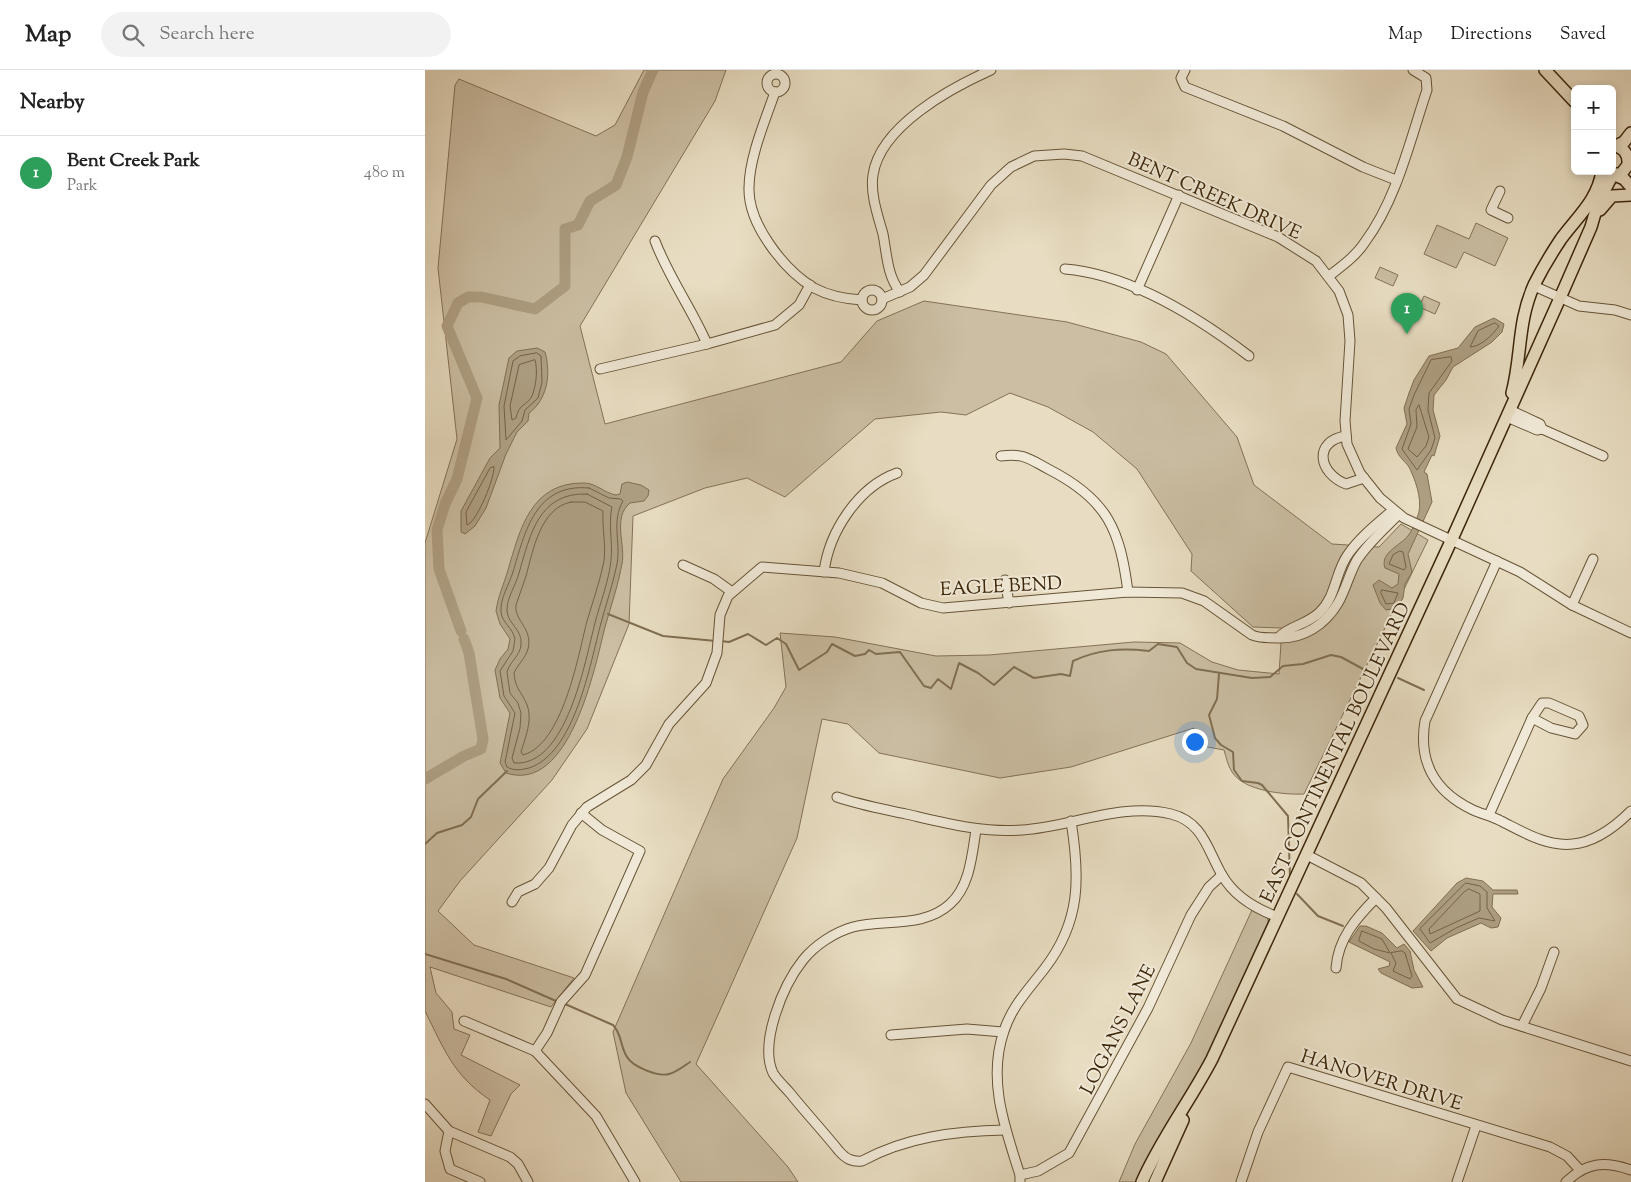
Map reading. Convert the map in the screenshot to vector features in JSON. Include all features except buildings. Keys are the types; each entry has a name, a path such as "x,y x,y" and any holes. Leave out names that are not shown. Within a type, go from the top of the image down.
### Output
{"main road":[{"path":"1545,70 1571,98"},
{"path":"1616,145 1624,142 1631,133"},
{"path":"1616,147 1623,150 1630,160 1624,172 1616,173"},
{"path":"1508,414 1522,322 1534,286 1553,251 1593,198 1600,183 1607,175"},
{"name":"EAST CONTINENTAL BOULEVARD","path":"1142,1182 1157,1151 1190,1100 1212,1059 1307,855 1561,298 1591,227 1608,175"},
{"path":"1611,175 1624,179 1631,187"},
{"path":"1591,227 1603,205 1612,196 1631,195"},
{"name":"EAST CONTINENTAL BOULEVARD","path":"1155,1182 1190,1100"}],"street":[{"path":"900,292 891,276 874,196 873,175 877,159 883,147 898,129 955,88 991,70"},
{"path":"1185,70 1181,78 1185,88 1283,126 1363,167 1396,180"},
{"path":"1329,276 1347,262 1366,242 1396,180 1427,90 1427,81 1413,70"},
{"path":"779,72 785,78 785,85 781,91 775,92 768,87 767,80 773,74 779,72"},
{"path":"775,92 750,175 750,202 761,232 769,245 810,285 843,298 862,300"},
{"name":"BENT CREEK DRIVE","path":"882,299 910,287 924,275 991,185 1011,167 1024,159 1048,154 1082,156 1179,195 1296,247 1316,261 1339,291 1349,328 1346,436 1353,460 1380,498 1410,521 1497,561 1532,579 1572,605 1631,633"},
{"path":"1500,191 1491,210 1508,218"},
{"path":"1137,290 1179,195"},
{"path":"655,241 675,286 699,325 707,344"},
{"path":"1065,269 1082,270 1108,277 1185,312 1219,333 1249,356"},
{"path":"600,369 707,344 775,325 799,304 810,285"},
{"path":"1534,286 1579,306 1615,310 1631,315"},
{"path":"872,290 879,292 882,299 880,305 874,309 867,309 862,300 866,292 872,290"},
{"path":"1508,414 1537,430 1542,429 1603,456"},
{"path":"1346,436 1337,438 1328,445 1323,456 1325,469 1336,480 1345,484 1364,478"},
{"path":"1001,456 1019,454 1066,478 1090,497 1107,518 1119,540 1123,553 1127,592"},
{"path":"824,572 826,554 843,519 881,478 897,473"},
{"name":"EAGLE BEND","path":"512,902 518,892 535,884 549,868 572,825 581,813 587,807 631,780 646,765 669,724 706,683 717,653 720,615 728,596 762,567 824,572 881,583 921,603 943,608 1127,592 1182,593 1204,601 1252,635 1259,638 1279,638 1285,630 1300,626 1320,612 1333,594 1337,578 1348,554 1396,512"},
{"path":"1572,605 1593,559"},
{"path":"1497,561 1425,721 1423,742 1427,767 1441,788 1474,810 1489,815 1532,836 1571,844 1604,833 1631,811"},
{"path":"683,566 714,579 732,592"},
{"path":"1005,580 1009,603"},
{"path":"1489,815 1532,718 1542,703 1549,703 1579,716 1583,725 1575,734 1568,734 1532,718"},
{"path":"837,797 976,830 1023,830 1108,814 1155,811 1173,814 1196,826 1207,842 1222,875 1232,888 1252,906 1278,917"},
{"path":"535,1051 547,1033 561,1002 585,976 640,851 602,830 581,813"},
{"path":"1020,1178 1000,1111 997,1074 1003,1032 1011,1012 1067,935 1077,895 1077,856 1071,821"},
{"path":"976,830 967,876 959,894 942,910 931,916 916,920 873,922 850,928 827,938 803,960 788,984 775,1017 767,1053 774,1074 845,1158 855,1162 863,1161 908,1142 939,1134 1005,1130"},
{"path":"1307,855 1348,874 1361,883 1376,898 1457,999 1489,1014 1522,1026 1631,1061"},
{"name":"LOGANS LANE","path":"1020,1178 1038,1171 1069,1153 1148,1008 1191,914 1209,887 1222,875"},
{"path":"1336,968 1339,947 1345,935 1363,910 1376,898"},
{"path":"1522,1026 1541,988 1554,952"},
{"path":"464,1021 535,1051 595,1116 635,1182"},
{"path":"891,1035 967,1029 1003,1032"},
{"name":"HANOVER DRIVE","path":"1241,1182 1258,1132 1288,1067 1556,1149 1573,1161 1579,1169"},
{"path":"425,1104 449,1131 510,1157 518,1164 528,1182"},
{"path":"1457,1182 1476,1126"},
{"path":"449,1131 445,1151 450,1169 479,1182"},
{"path":"1567,1182 1579,1169 1608,1165 1631,1170"}],"shaded area":[{"path":"644,70 726,70 715,101 580,326 605,424 841,362 877,321 924,301 1067,322 1141,342 1166,354 1237,437 1254,485 1332,544 1379,547 1401,524 1428,540 1304,794 1286,794 1255,788 1246,784 1232,772 1224,750 1191,744 1194,728 1071,767 1000,778 879,753 848,724 822,719 797,838 696,1064 788,1167 798,1182 681,1182 626,1093 613,1032 723,779 774,708 786,687 780,633 835,637 936,656 989,655 1134,642 1180,643 1212,662 1238,670 1279,674 1282,628 1253,627 1191,571 1192,554 1137,469 1093,432 1048,407 1010,393 966,415 941,412 875,419 785,497 747,478 705,488 633,516 629,624 587,729 552,780 460,881 438,911 474,945 574,978 551,1007 430,967 436,993 452,1012 454,1029 470,1035 461,1055 520,1085 511,1094 491,1136 478,1132 490,1100 477,1091 458,1071 444,1049 425,1011 425,543 457,439 438,268 455,85 459,79 596,136 615,125"},
{"path":"1476,223 1508,238 1495,266 1464,252 1456,268 1424,254 1437,225 1469,239"},
{"path":"1380,267 1398,275 1393,286 1375,278"},
{"path":"1424,296 1440,303 1435,314 1419,307"},
{"path":"1252,910 1267,917 1269,924 1193,1089 1139,1182 1119,1182 1135,1144 1191,1043"}],"water":[{"path":"1494,318 1504,324 1502,332 1492,342 1453,367 1446,380 1434,395 1433,410 1440,436 1434,456 1432,455 1424,472 1427,474 1432,502 1408,554 1412,572 1405,584 1403,598 1397,608 1386,610 1380,603 1373,585 1379,580 1392,588 1398,584 1399,574 1385,568 1385,557 1410,533 1420,507 1414,477 1396,448 1407,424 1404,408 1409,393 1414,380 1429,356 1458,348 1475,327"},
{"path":"537,348 545,352 547,360 548,377 544,393 540,401 529,413 528,421 517,432 506,454 486,508 475,526 465,534 461,532 461,511 490,458 500,448 499,405 509,358 517,351"},
{"path":"627,482 641,485 649,490 648,496 644,501 630,503 622,516 622,564 594,670 576,723 563,747 547,765 528,774 506,773 500,763 510,713 500,698 495,670 500,659 508,649 510,639 500,624 496,611 523,524 540,499 551,490 566,485 588,483 616,495 620,494 622,484"},
{"path":"1466,878 1483,881 1493,890 1517,890 1518,894 1493,894 1492,907 1501,918 1498,927 1491,928 1481,923 1447,938 1431,951 1413,931 1457,883"},
{"path":"1360,926 1366,926 1382,933 1397,948 1404,944 1410,951 1414,970 1423,987 1412,988 1381,973 1378,969 1389,966 1390,962 1349,942"}],"waterway":[{"path":"461,631 439,569 437,530 445,504 457,479 477,398 447,326 458,303 468,297 481,297 535,309 565,286 565,229 578,225 590,201 616,185 627,157 643,92 653,70"},
{"path":"608,614 663,636 716,641"},
{"path":"721,641 729,642 748,634 766,645 777,638 786,644 799,670 827,652 832,644 855,656 865,654 869,650 876,654 900,652 924,686 931,688 938,679 951,689 959,663 978,673 994,685 1014,667 1034,678 1061,674 1070,676 1073,661 1083,657 1110,650 1149,651 1158,644 1177,647 1187,663 1196,669 1252,678 1270,677 1283,666 1303,664 1331,655 1341,657 1374,675"},
{"path":"425,779 464,756 481,749 483,739 469,653 464,639"},
{"path":"1219,674 1217,699 1209,715 1215,738 1221,745 1233,752 1234,770 1242,781 1262,785 1288,816 1290,878"},
{"path":"1398,678 1424,690"},
{"path":"425,844 437,833 462,825 471,817 478,799 507,771"},
{"path":"1297,894 1318,916 1343,926"},
{"path":"425,954 506,979 556,1001"},
{"path":"565,1004 613,1025 618,1032 627,1057 640,1068 664,1075 675,1072 690,1062"}],"place":[{"name":"Bent Creek Park","path":"1407,334"}]}
